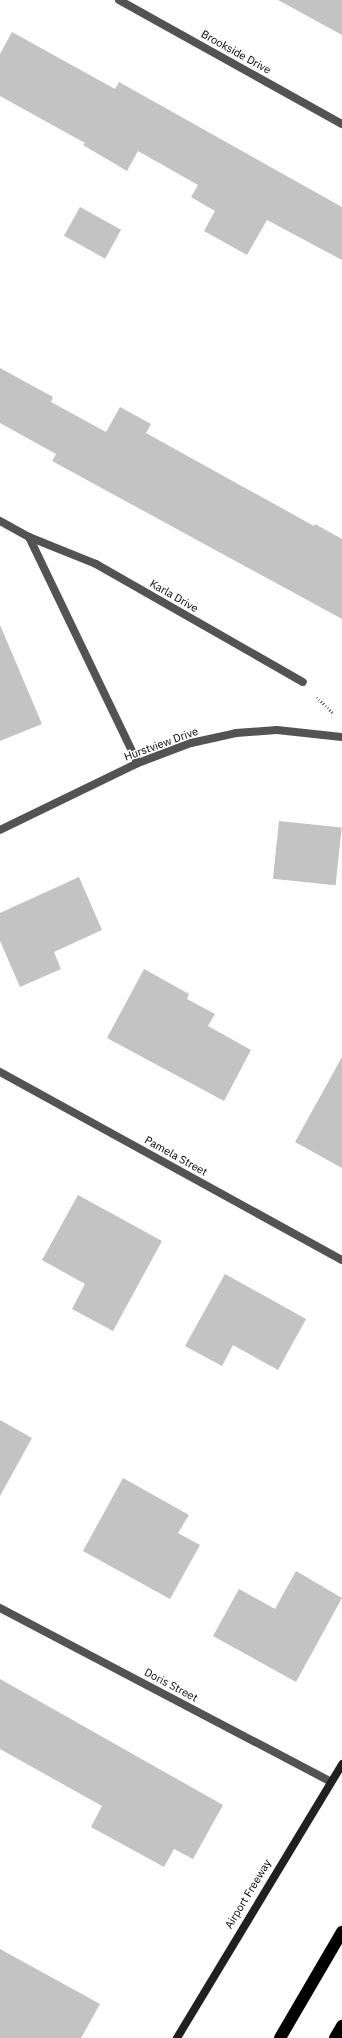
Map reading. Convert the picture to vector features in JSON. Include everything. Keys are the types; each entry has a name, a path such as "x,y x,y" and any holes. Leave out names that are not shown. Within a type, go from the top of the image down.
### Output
{"highway":[{"path":"280,2038 342,1932"},
{"path":"335,2038 342,2026"}],"main road":[{"name":"Airport Freeway","path":"177,2038 342,1764"}],"street":[{"name":"Brookside Drive","path":"119,0 342,124"},
{"name":"Karla Drive","path":"0,521 29,537 96,564 303,682"},
{"path":"29,537 138,763"},
{"name":"Hurstview Drive","path":"0,830 138,763 191,742 236,733 277,730 342,737"},
{"name":"Pamela Street","path":"0,1072 342,1260"},
{"name":"Doris Street","path":"0,1608 331,1782"}],"path":[{"path":"303,682 337,718"}],"building":[{"path":"278,0 342,0 342,35"},
{"path":"12,32 115,89 119,82 342,207 342,260 267,220 247,255 204,231 215,211 191,197 198,185 138,151 127,171 83,145 85,143 0,96 0,54"},
{"path":"80,207 121,230 105,259 64,236"},
{"path":"0,368 53,397 51,402 106,432 120,407 151,424 146,433 314,526 315,524 342,539 342,619 52,461 56,454 0,423"},
{"path":"0,625 42,724 0,741"},
{"path":"279,821 342,828 336,885 273,879"},
{"path":"79,877 102,930 54,952 61,969 20,987 0,941 0,913"},
{"path":"144,969 189,994 187,999 215,1014 208,1026 251,1050 224,1101 107,1038"},
{"path":"342,1057 342,1168 295,1142"},
{"path":"78,1195 162,1241 113,1331 72,1309 85,1284 42,1260"},
{"path":"225,1274 306,1319 278,1370 233,1345 222,1366 185,1346"},
{"path":"0,1420 32,1438 0,1496"},
{"path":"123,1478 189,1515 178,1533 200,1545 170,1599 83,1551"},
{"path":"296,1571 342,1598 296,1682 213,1636 239,1589 275,1609"},
{"path":"0,1679 223,1805 193,1859 174,1849 164,1867 91,1827 102,1806 0,1749"},
{"path":"0,1949 100,2004 81,2038 0,2038"}]}
